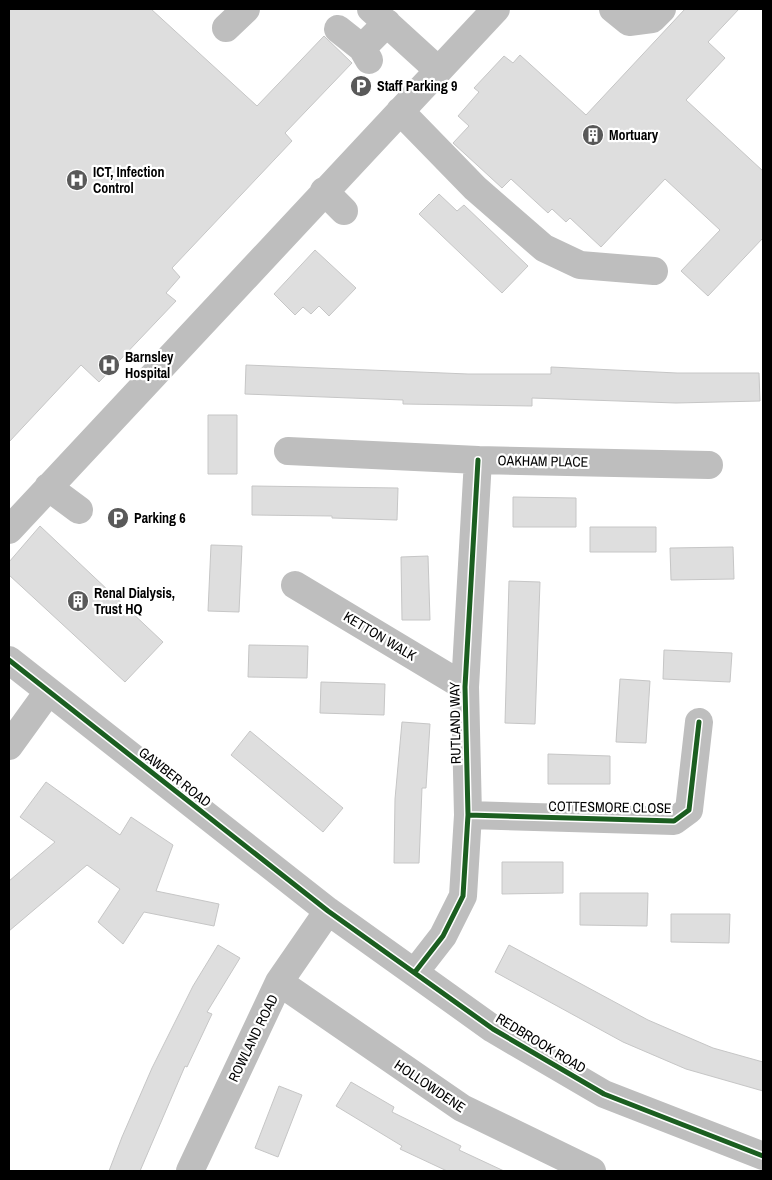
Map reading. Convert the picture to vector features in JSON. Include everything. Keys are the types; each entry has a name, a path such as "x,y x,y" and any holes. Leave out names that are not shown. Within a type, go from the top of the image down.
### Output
{"street":[{"path":"226,28 246,9"},
{"path":"9,530 496,9"},
{"path":"613,9 629,22 652,19 662,9"},
{"path":"338,29 366,54 379,16 438,70"},
{"path":"400,110 475,188 544,248 580,265 654,271"},
{"path":"324,191 344,211"},
{"name":"OAKHAM PLACE","path":"288,451 478,460 709,465"},
{"name":"RUTLAND WAY","path":"415,972 443,936 463,896 468,815 464,687 478,460"},
{"path":"48,487 78,510"},
{"name":"KETTON WALK","path":"295,585 464,687"},
{"name":"GAWBER ROAD","path":"9,660 328,911"},
{"path":"9,746 48,692"},
{"name":"COTTESMORE CLOSE","path":"468,815 674,821 689,810 699,722"},
{"name":"REDBROOK ROAD","path":"328,911 493,1029 604,1094 763,1156"},
{"name":"ROWLAND ROAD","path":"190,1171 279,982 328,911"},
{"name":"HOLLOWDENE","path":"279,982 462,1108 592,1171"}],"building":[{"path":"9,9 151,9 257,106 324,36 352,63 285,133 292,141 172,268 180,277 166,293 176,301 99,382 81,365 9,442"},
{"name":"Mortuary","path":"685,9 739,9 708,42 725,58 686,100 763,171 763,238 708,296 681,271 720,230 665,179 601,247 570,218 566,222 552,209 548,213 511,179 502,188 453,143 469,126 458,116 479,92 474,88 504,56 513,63 520,55 586,115"},
{"path":"439,194 457,211 464,205 528,266 502,293 419,214"},
{"path":"315,250 356,288 329,316 319,306 311,314 303,307 295,315 274,294"},
{"path":"246,365 468,374 551,374 551,367 677,373 759,373 760,401 676,403 532,398 532,406 403,404 403,400 245,394"},
{"path":"208,415 237,415 237,474 208,474"},
{"path":"252,486 398,488 397,520 332,518 332,516 252,515"},
{"path":"513,497 576,498 576,527 513,527"},
{"name":"Renal Dialysis, Trust HQ","path":"40,526 163,642 125,682 9,575 9,562"},
{"path":"590,527 656,527 656,552 590,552"},
{"path":"211,545 242,546 239,612 208,611"},
{"path":"733,547 734,579 671,580 670,548"},
{"path":"428,556 430,620 402,620 401,557"},
{"path":"509,581 540,582 535,724 505,723"},
{"path":"249,645 308,646 307,678 248,677"},
{"path":"664,650 732,653 730,682 663,679"},
{"path":"620,679 650,681 646,743 616,742"},
{"path":"321,682 385,684 384,715 320,713"},
{"path":"402,722 430,724 426,788 422,788 419,863 394,863 395,799"},
{"path":"250,731 343,808 323,832 231,755"},
{"path":"548,754 610,756 610,784 548,784"},
{"path":"46,782 120,835 131,817 173,845 156,891 219,904 214,926 144,912 123,944 98,922 120,889 87,865 9,931 9,881 55,842 20,817"},
{"path":"502,862 563,862 563,893 502,894"},
{"path":"580,893 648,893 647,926 580,925"},
{"path":"671,914 730,914 729,943 671,942"},
{"path":"218,945 240,958 207,1012 212,1014 187,1067 185,1066 140,1171 109,1171 152,1068 193,986"},
{"path":"509,945 648,1020 713,1048 763,1062 763,1091 686,1069 623,1042 495,972"},
{"path":"351,1082 394,1107 392,1112 461,1146 459,1150 504,1171 447,1171 400,1149 402,1146 336,1106"},
{"path":"279,1086 302,1095 278,1157 255,1148"}],"cycle path":[{"path":"415,972 443,936 463,896 468,815 465,687 478,460"},
{"path":"9,660 328,911 493,1029 604,1094 763,1156"},
{"path":"468,815 674,821 689,810 699,722"}],"place":[{"name":"Staff Parking 9","path":"361,86"},
{"name":"Mortuary","path":"593,135"},
{"name":"ICT, Infection Control","path":"77,180"},
{"name":"Barnsley Hospital","path":"109,365"},
{"name":"Parking 6","path":"118,518"},
{"name":"Renal Dialysis, Trust HQ","path":"78,601"}]}
